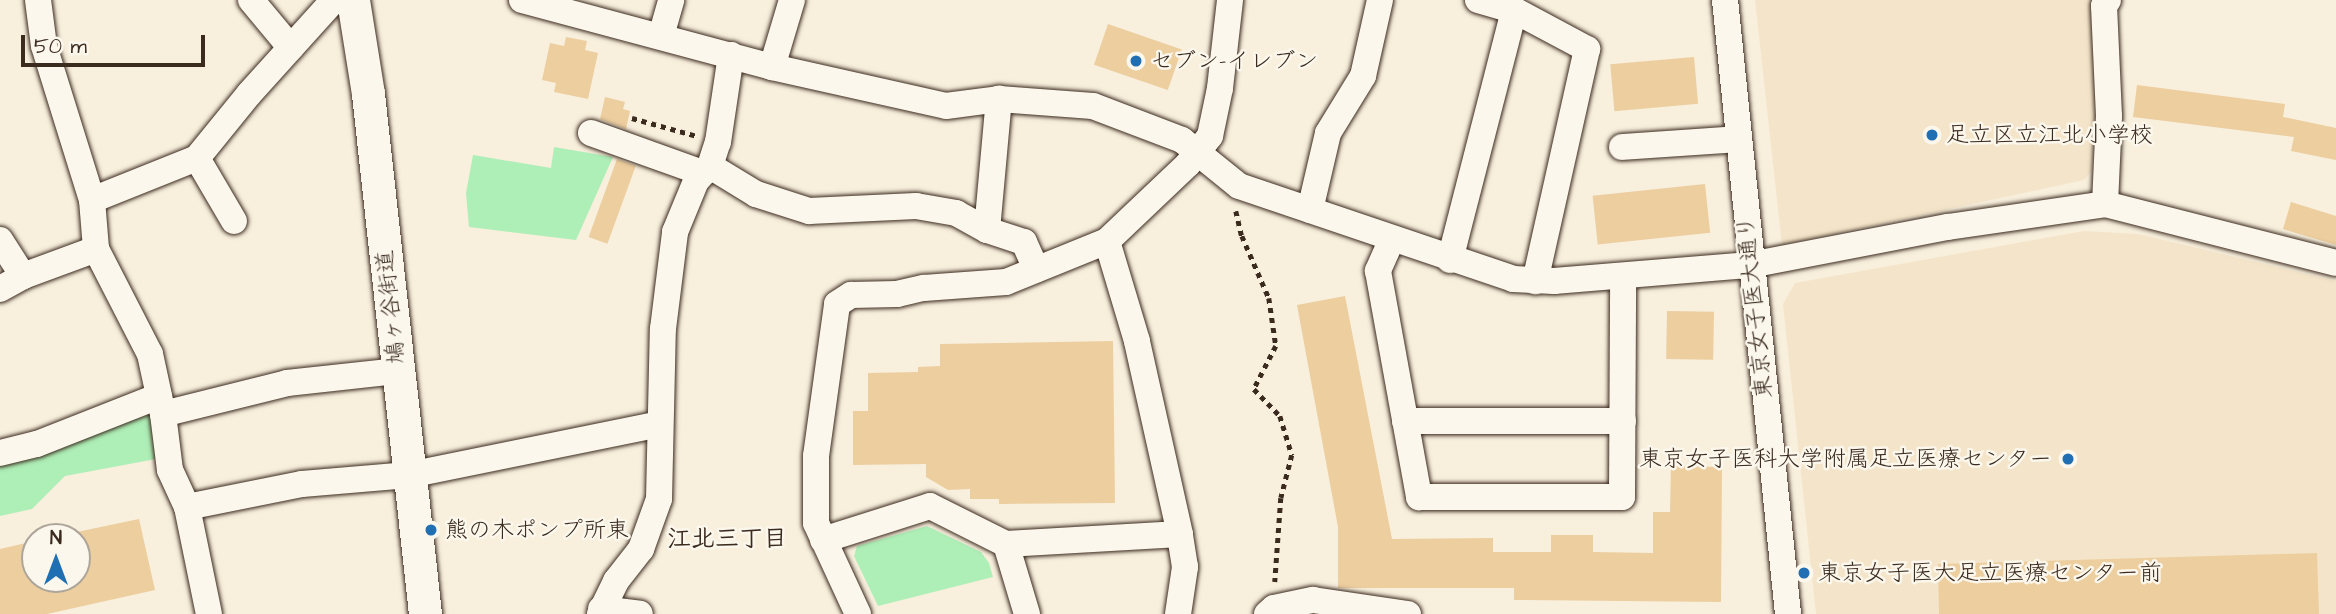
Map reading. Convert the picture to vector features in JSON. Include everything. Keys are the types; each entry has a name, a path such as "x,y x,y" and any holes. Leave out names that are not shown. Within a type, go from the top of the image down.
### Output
{"main road":[{"name":"鳩ヶ谷街道","path":"353,0 366,71 425,614"}],"street":[{"path":"38,0 44,46 92,200 96,249 150,354 161,405 170,470 187,507 209,614"},
{"path":"251,0 291,48"},
{"path":"92,200 197,158 334,0"},
{"path":"522,0 558,4 772,67 946,106 999,99 1093,106 1182,140 1240,186 1493,274 1535,281 1750,265 1948,226 2105,204 2336,263"},
{"path":"661,36 671,0"},
{"path":"772,67 792,0"},
{"path":"858,614 816,523 816,456 837,304 851,295 897,294 924,288 1006,282 1107,241 1200,152 1210,136 1220,88 1230,0"},
{"path":"1310,210 1328,133 1363,76 1380,0"},
{"path":"1478,0 1514,10 1587,49 1535,281"},
{"name":"東京女子医大通り","path":"1725,0 1750,265 1788,614"},
{"path":"2105,204 2109,116 2104,6 2108,0"},
{"path":"1450,260 1514,10"},
{"path":"640,614 601,611 616,582 641,549 659,499 663,329 675,232 696,181 710,160 731,55"},
{"path":"987,230 999,99"},
{"path":"591,133 710,160 756,194 809,211 916,206 956,213 987,230 1024,242 1036,269"},
{"path":"1622,147 1738,139"},
{"path":"197,158 234,221"},
{"path":"1392,239 1378,271 1419,497 1622,497 1623,275"},
{"path":"0,240 23,276"},
{"path":"1107,241 1137,341 1180,534 1185,567 1178,614"},
{"path":"0,289 23,276 96,249"},
{"path":"0,453 161,405 287,383 398,371"},
{"path":"1405,421 1623,421"},
{"path":"187,507 302,484 409,475 659,424"},
{"path":"823,540 930,506 1006,544 1180,534"},
{"path":"1006,544 1027,614"},
{"path":"1270,611 1313,600 1408,614"}],"path":[{"path":"632,118 710,160"},
{"path":"1240,186 1234,204 1242,236 1269,298 1276,346 1254,389 1280,416 1292,455 1281,498 1270,611"}],"shaded area":[{"name":"足立区立江北小学校","path":"1755,0 2092,0 2096,99 2092,171 2084,180 1782,245"},
{"name":"東京女子医科大学附属足立医療センター","path":"2084,231 2138,234 2336,281 2336,614 1816,614 1783,304 1795,283"}],"green space":[{"path":"554,147 613,157 576,240 469,227 466,193 473,155 551,168"},
{"path":"151,414 156,459 65,476 32,509 0,516 0,466"},
{"path":"927,526 981,552 989,563 993,577 878,606 854,556 857,546"}],"building":[{"path":"1108,24 1182,49 1168,90 1094,65"},
{"path":"566,37 587,41 585,50 598,53 588,99 554,92 556,83 542,80 550,43 564,46"},
{"path":"1694,57 1698,104 1614,111 1610,64"},
{"path":"2137,85 2285,104 2283,117 2336,128 2336,160 2291,151 2294,137 2133,117"},
{"path":"605,97 625,102 623,109 630,111 626,129 600,119"},
{"path":"617,159 636,166 607,244 589,237"},
{"path":"1705,184 1710,233 1598,245 1593,196"},
{"path":"2291,202 2336,216 2336,245 2283,229"},
{"path":"1345,296 1392,539 1493,538 1493,552 1551,552 1551,535 1593,535 1593,552 1653,553 1653,512 1670,512 1671,466 1722,467 1721,602 1514,600 1514,588 1338,588 1338,527 1297,305"},
{"path":"1667,311 1714,312 1713,360 1666,359"},
{"path":"1113,341 1115,503 999,504 999,499 970,499 970,489 948,490 926,477 926,464 853,465 853,411 868,411 868,373 918,372 918,367 940,366 940,344"},
{"path":"139,519 155,590 47,614 0,614 0,549 21,544 21,593 91,593 91,529"},
{"path":"2317,553 2319,614 1939,614 1938,564"}],"place":[{"name":"セブン-イレブン","path":"1136,61"},
{"name":"足立区立江北小学校","path":"1932,135"},
{"name":"東京女子医科大学附属足立医療センター","path":"2068,459"},
{"name":"熊の木ポンプ所東","path":"431,530"},
{"name":"東京女子医大足立医療センター前","path":"1804,573"}],"district":[{"name":"江北三丁目","path":"727,540"}]}
